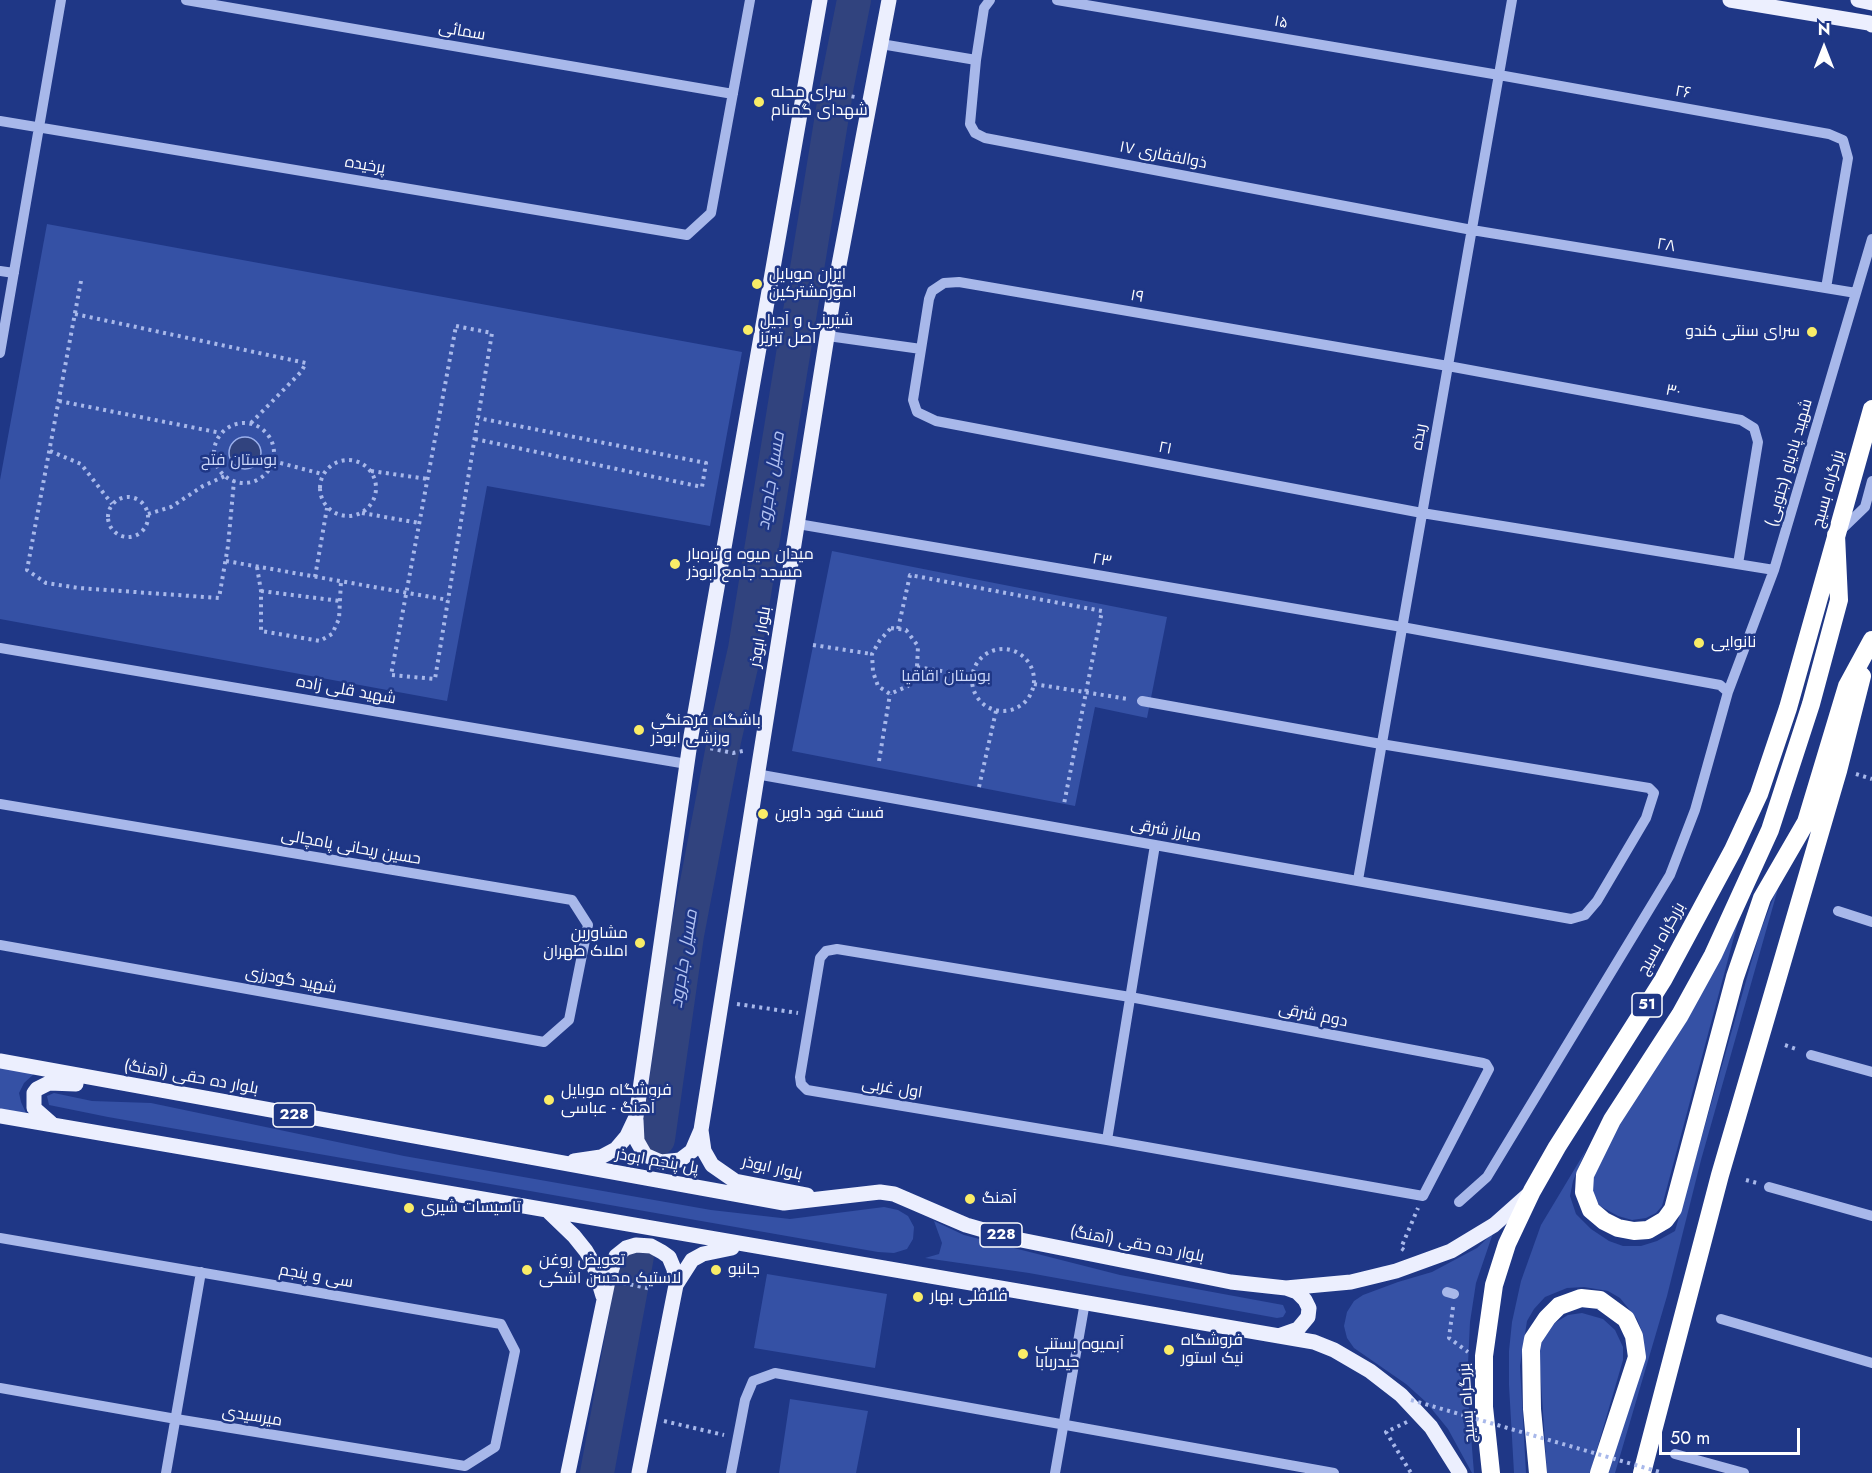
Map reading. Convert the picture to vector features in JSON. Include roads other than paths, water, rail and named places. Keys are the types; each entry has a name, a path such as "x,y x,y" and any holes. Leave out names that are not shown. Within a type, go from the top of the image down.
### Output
{"highway":[{"name":"بزرگراه بسیج","path":"1491,1473 1484,1407 1484,1365 1494,1285 1507,1244 1532,1191 1557,1147 1663,980 1733,849 1759,794 1788,708 1872,409"},
{"path":"1836,535 1839,600 1811,704 1770,830 1713,955 1680,1015 1612,1120 1585,1175 1584,1192 1591,1210 1604,1221 1618,1228 1634,1232 1648,1230 1665,1220 1673,1209 1735,977 1762,898 1806,822 1848,686 1872,640"},
{"path":"1642,1473 1720,1174 1838,771 1872,640"},
{"path":"1539,1473 1532,1398 1531,1350 1533,1339 1546,1318 1559,1306 1581,1298 1600,1300 1626,1319 1634,1336 1637,1357 1599,1473"}],"main road":[{"path":"701,1130 692,1151 680,1160 661,1162 645,1155 637,1141 636,1117 687,764 820,0"},
{"name":"بلوار ابوذر","path":"822,1198 735,1181 712,1165 704,1151 701,1130 835,285 889,0"},
{"path":"1730,0 1871,24"},
{"path":"1858,0 1872,3"},
{"name":"بلوار ده حقی (آهنگ)","path":"0,1061 117,1085 588,1168"},
{"path":"53,1125 34,1108 34,1093 37,1089 49,1083 59,1082 117,1085"},
{"path":"0,1116 1314,1342 1334,1350 1370,1371 1401,1395 1446,1449 1460,1473"},
{"path":"558,1162 601,1157 616,1149 627,1136 636,1117"},
{"name":"پل پنجم ابوذر","path":"588,1168 720,1191"},
{"name":"بلوار ده حقی (آهنگ)","path":"720,1191 784,1203 880,1192 894,1194 966,1225 1011,1238 1232,1282 1286,1288 1351,1282 1407,1267 1451,1251 1494,1225 1532,1191"},
{"path":"547,1210 586,1251 593,1263 605,1302"},
{"path":"568,1473 616,1256 626,1248 636,1245 651,1246 669,1257 674,1269 676,1285 652,1418 639,1473"},
{"path":"676,1285 692,1260 709,1252 746,1246"},
{"path":"1279,1336 1298,1329 1305,1324 1308,1317 1309,1308 1305,1300 1297,1292 1286,1288"}],"street":[{"path":"0,352 61,0"},
{"name":"سمائی","path":"186,0 733,94"},
{"path":"733,94 750,0"},
{"name":"۱۵","path":"1058,0 1499,75"},
{"name":"ربذه","path":"1358,880 1512,0"},
{"name":"ذوالفقاری ۱۷","path":"987,4 976,60 970,124 975,133 985,138 1472,230"},
{"path":"881,44 976,60"},
{"name":"۲۶","path":"1499,75 1829,134 1843,140 1848,158 1826,288"},
{"name":"پرخیده","path":"0,121 687,235 711,213 733,94"},
{"name":"۲۸","path":"1472,230 1856,293"},
{"name":"شهید پادیاو (جنوبی)","path":"1459,1202 1487,1177 1670,875 1695,810 1728,692 1774,570 1872,239"},
{"path":"0,271 14,273"},
{"name":"۱۹","path":"913,400 932,291 944,283 958,282 1448,366"},
{"path":"828,336 921,349"},
{"name":"۳۰","path":"1448,366 1741,420 1754,428 1758,442 1738,564"},
{"name":"۲۱","path":"913,400 917,412 936,421 1422,513 1774,570"},
{"path":"1836,535 1865,507 1872,481"},
{"name":"۲۳","path":"798,524 1402,627 1720,685 1728,692"},
{"name":"شهید قلی زاده","path":"0,648 687,764"},
{"path":"1142,701 1381,744"},
{"name":"مبارز شرقی","path":"756,774 1570,919 1585,915 1597,901 1652,804 1654,793 1649,788 1381,744"},
{"name":"حسین ریحانی پامچالی","path":"0,804 572,900 588,925 569,1020"},
{"path":"1107,1140 1155,845"},
{"path":"1838,911 1872,922"},
{"name":"شهید گودرزی","path":"0,945 544,1042 569,1020"},
{"name":"دوم شرقی","path":"820,958 826,951 837,949 1130,997 1483,1063 1488,1066 1423,1196 1107,1140"},
{"name":"اول غربی","path":"820,958 800,1077 801,1084 807,1090 1107,1140"},
{"path":"1811,1055 1872,1072"},
{"path":"1769,1187 1872,1216"},
{"name":"سی و پنجم","path":"0,1238 501,1324 515,1351 495,1447"},
{"path":"166,1473 201,1272"},
{"path":"1055,1473 1085,1302"},
{"path":"1721,1319 1872,1363"},
{"path":"731,1473 745,1400 753,1381 775,1373 1334,1473"},
{"name":"میرسیدی","path":"0,1388 465,1466 495,1447"},
{"path":"1675,1454 1744,1473"}],"waterway":[{"name":"مسیل جاجرود","path":"658,1139 687,935 724,741 745,649 837,85 854,0"},
{"name":"مسیل جاجرود","path":"597,1473 637,1256"}],"place":[{"name":"سرای محله شهدای گمنام","path":"759,102"},
{"name":"ایران موبایل امورمشترکین","path":"757,284"},
{"name":"شیرینی و آجیل اصل تبریز","path":"748,330"},
{"name":"سرای سنتی کندو","path":"1812,332"},
{"name":"میدان میوه و تره‌بار مسجد جامع ابوذر","path":"675,564"},
{"name":"نانوایی","path":"1699,643"},
{"name":"باشگاه فرهنگی ورزشی ابوذر","path":"639,730"},
{"name":"فست فود داوین","path":"763,814"},
{"name":"مشاورین املاک طهران","path":"640,943"},
{"name":"فروشگاه موبایل آهنگ - عباسی","path":"549,1100"},
{"name":"آهنگ","path":"970,1199"},
{"name":"تاسیسات شیری","path":"409,1208"},
{"name":"تعویض روغن لاستیک محسن اشکی","path":"527,1270"},
{"name":"جانبو","path":"716,1270"},
{"name":"فلافلی بهار","path":"918,1297"},
{"name":"فروشگاه نیک استور","path":"1169,1350"},
{"name":"آبمیوه بستنی حیدربابا","path":"1023,1354"}],"park label":[{"name":"بوستان فتح","path":"239,461"},
{"name":"بوستان اقاقیا","path":"946,677"}]}
